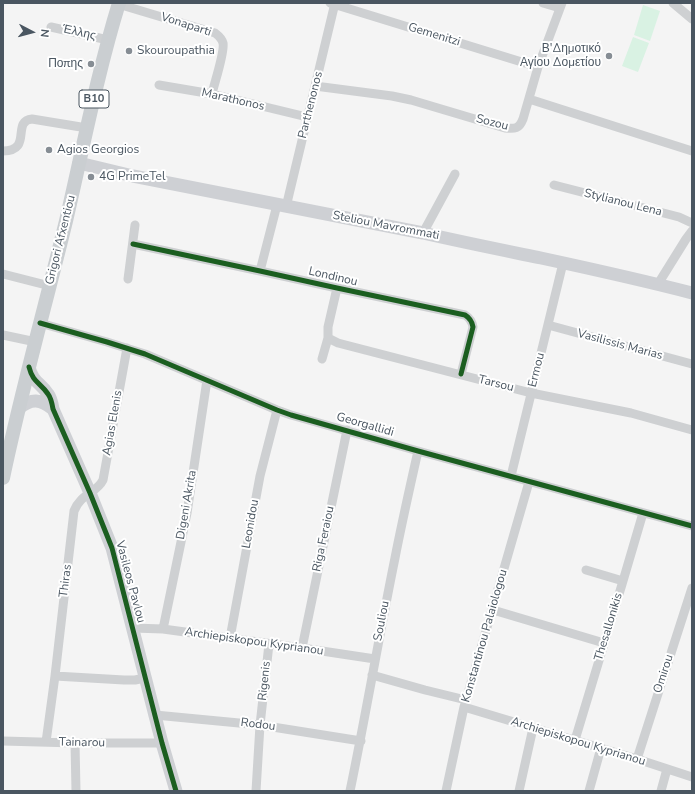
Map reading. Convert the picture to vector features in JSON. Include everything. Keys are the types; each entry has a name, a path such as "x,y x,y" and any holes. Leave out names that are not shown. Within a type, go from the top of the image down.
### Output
{"main road":[{"name":"Grigori Afxentiou","path":"3,478 118,3"},
{"name":"Steliou Mavrommati","path":"79,163 133,176 423,233 658,284 692,293"},
{"name":"Vasileos Pavlou","path":"29,367 32,377 47,392 50,398 53,409 90,493 112,548 162,743 176,791"},
{"path":"19,408 28,402 38,401 45,403 53,409"}],"street":[{"name":"Vonaparti","path":"118,3 215,33 220,37 223,42 222,52 212,94"},
{"path":"543,3 561,5 538,67 529,99 692,151"},
{"path":"673,3 690,17 692,6"},
{"name":"Gemenitzi","path":"333,4 538,67"},
{"name":"Parthenonos","path":"260,271 282,206 307,117 333,4"},
{"name":"Έλλης","path":"51,27 108,40"},
{"name":"Marathonos","path":"159,85 212,94 307,117"},
{"name":"Sozou","path":"315,86 392,96 411,100 511,129 519,127 521,124 529,99"},
{"path":"3,151 12,150 18,145 20,142 22,126 27,120 32,119 87,128"},
{"path":"423,233 455,174"},
{"name":"Stylianou Lena","path":"554,185 679,217 692,223"},
{"path":"128,279 135,225"},
{"path":"658,284 692,231"},
{"name":"Londinou","path":"133,244 465,315 470,318 473,327 461,374"},
{"name":"Ermou","path":"511,476 563,263"},
{"path":"3,274 50,286"},
{"path":"322,359 328,338 328,327 337,288"},
{"name":"Georgallidi","path":"40,323 127,348 155,358 277,410 418,451 692,526"},
{"name":"Vasilissis Marias","path":"548,326 692,364"},
{"path":"3,335 36,342"},
{"name":"Tarsou","path":"328,338 338,343 531,393 631,413 692,430"},
{"name":"Agias Elenis","path":"90,493 103,480 127,348"},
{"name":"Digeni Akrita","path":"163,629 187,512 207,380"},
{"name":"Leonidou","path":"230,638 260,476 277,410"},
{"name":"Riga Feraiou","path":"302,648 347,430"},
{"name":"Souliou","path":"350,791 395,556 418,451"},
{"name":"Konstantinou Palaiologou","path":"446,791 465,704 529,482"},
{"name":"Thiras","path":"46,742 74,510 78,502 90,493"},
{"name":"Thesallonikis","path":"575,740 643,513"},
{"path":"586,570 623,581"},
{"name":"Omirou","path":"637,759 692,588"},
{"path":"493,610 604,643"},
{"name":"Archiepiskopou Kyprianou","path":"133,628 163,629 375,659"},
{"name":"Rigenis","path":"256,791 260,725 269,644"},
{"name":"Archiepiskopou Kyprianou","path":"372,675 425,690 533,728 692,777"},
{"path":"55,676 124,680 145,678"},
{"name":"Rodou","path":"155,715 260,725 360,741"},
{"path":"519,791 533,728"},
{"name":"Tainarou","path":"3,741 162,743"},
{"path":"75,743 76,791"},
{"path":"589,791 600,748"},
{"path":"661,791 667,769"}],"green space":[{"path":"643,5 660,11 650,41 634,35"},
{"path":"633,37 649,43 638,72 622,66"}],"cycle path":[{"path":"133,244 465,315 468,317 473,327 461,374"},
{"path":"40,323 145,354 291,415 692,526"},
{"path":"29,367 35,379 50,397 53,409 90,493 112,548 162,743 176,791"}],"place":[{"name":"Skouroupathia","path":"129,51"},
{"name":"Β'Δημοτικό Αγίου Δομετίου","path":"609,56"},
{"name":"Ποπης","path":"91,64"},
{"name":"Agios Georgios","path":"49,150"},
{"name":"4G PrimeTel","path":"91,177"}]}
